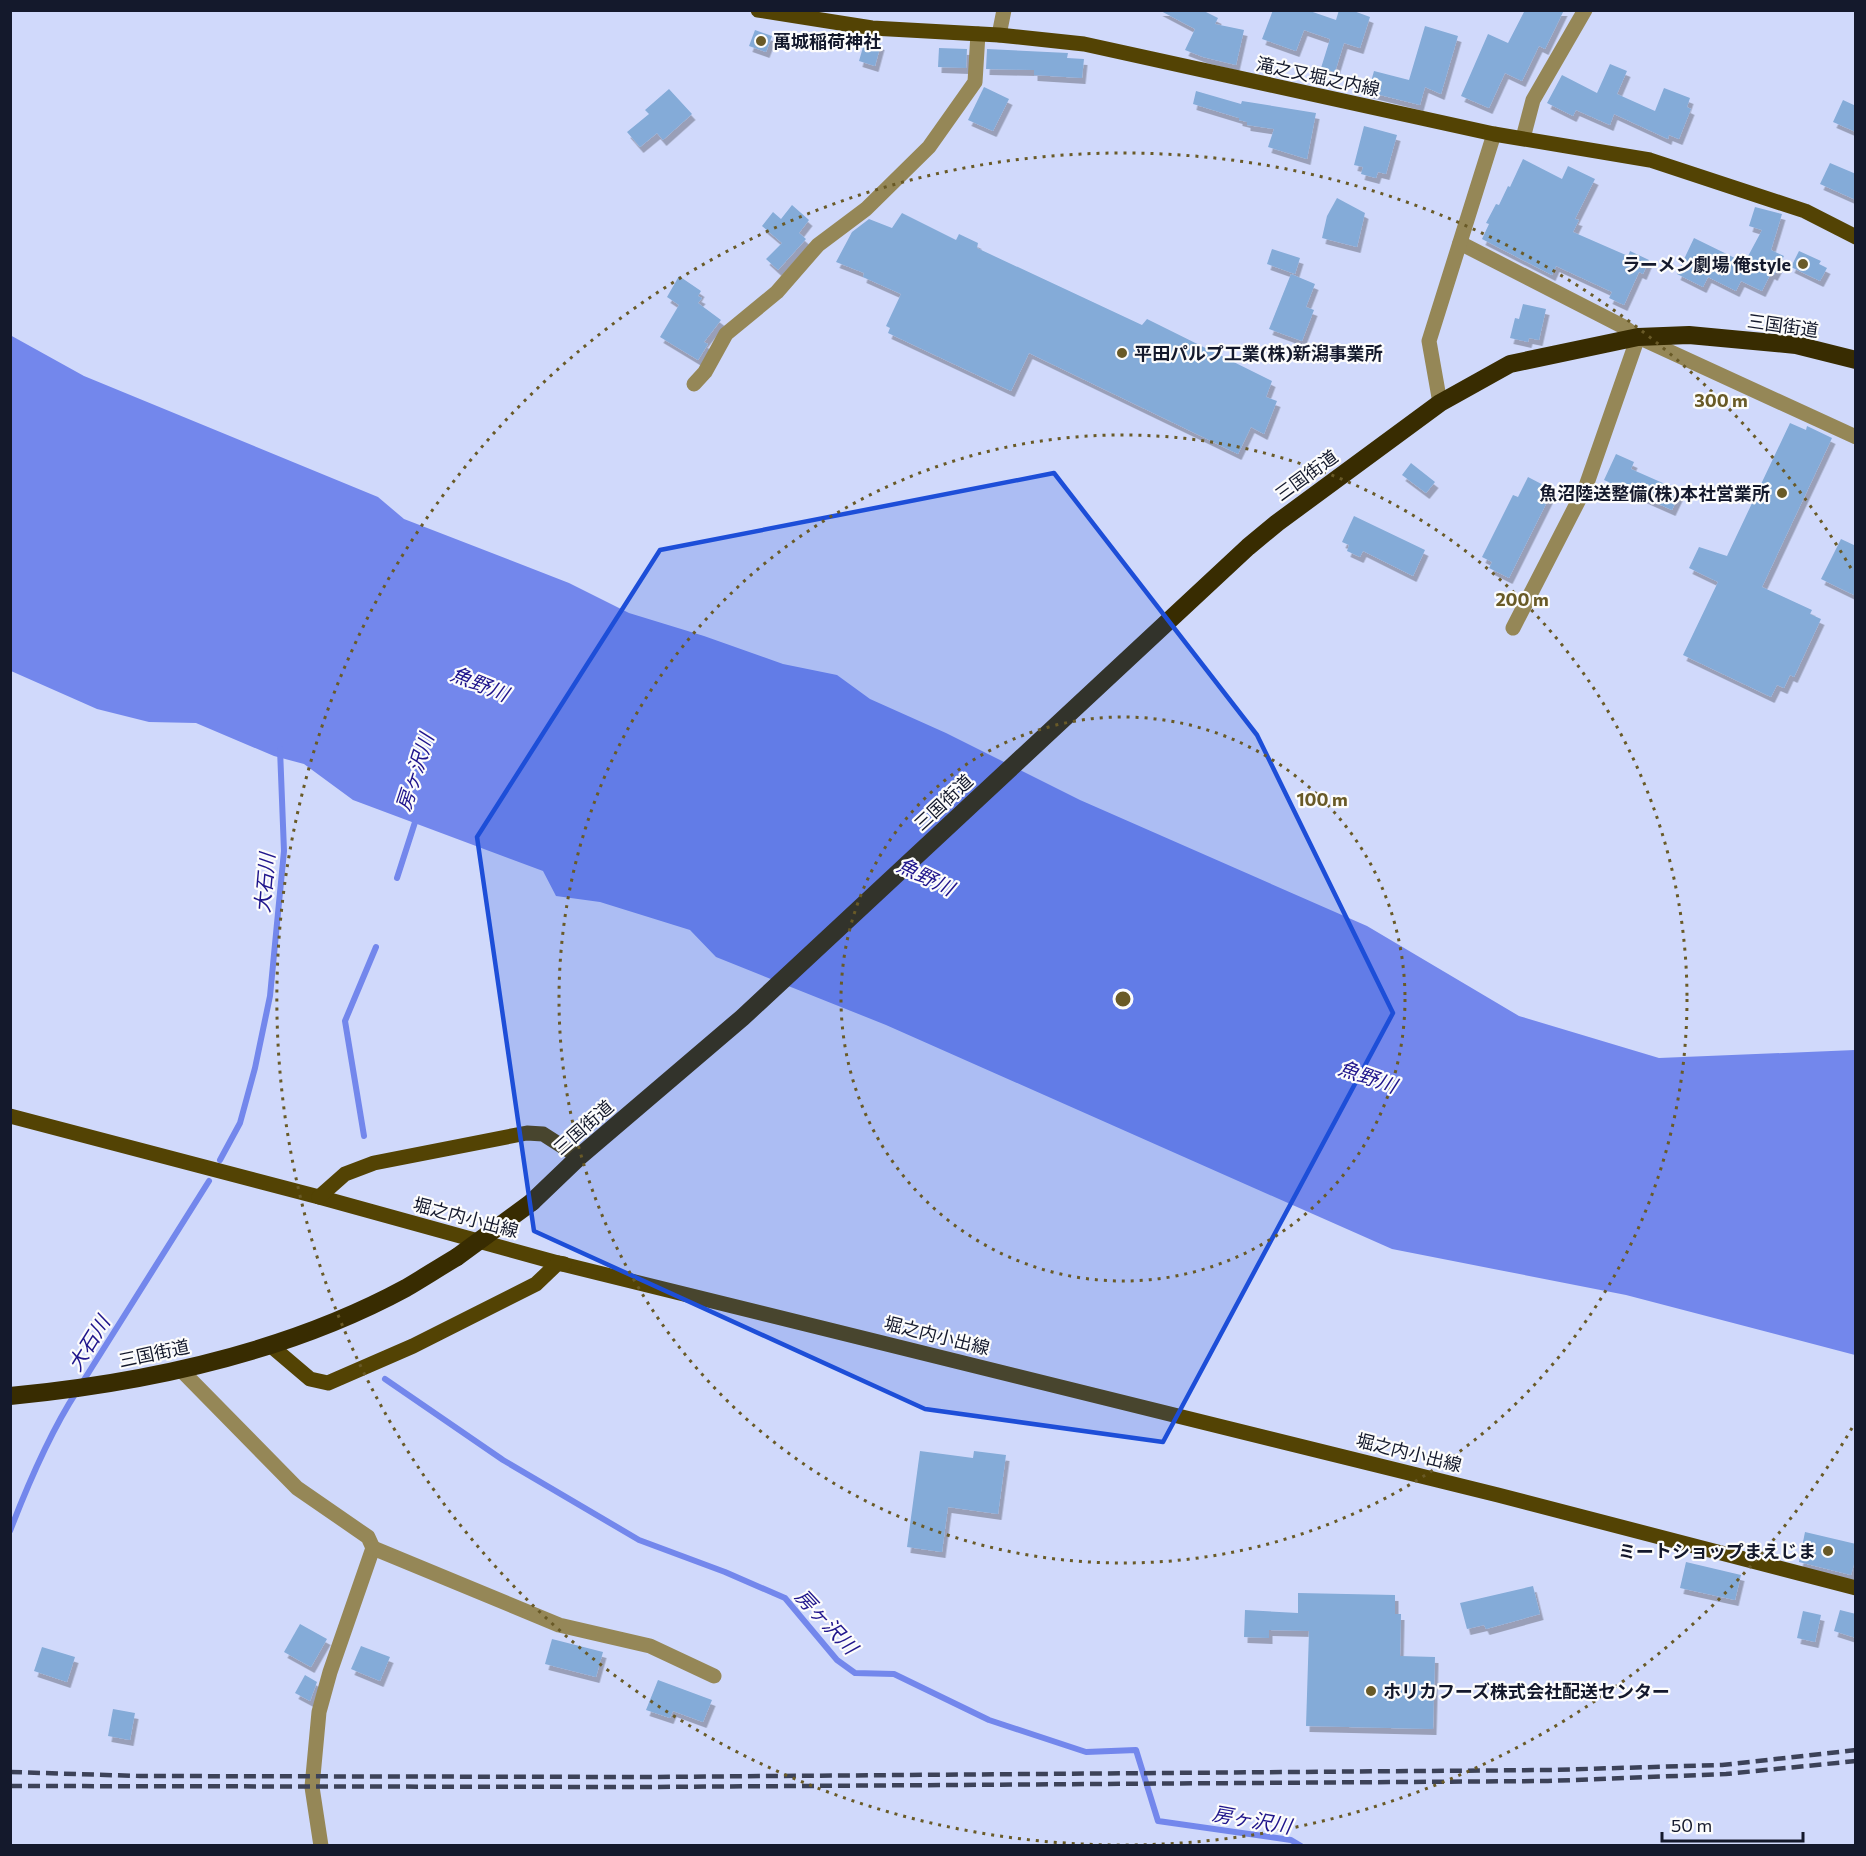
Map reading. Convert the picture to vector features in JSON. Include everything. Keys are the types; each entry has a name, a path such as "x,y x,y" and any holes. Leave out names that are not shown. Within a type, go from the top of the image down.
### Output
{"highway":[{"name":"三国街道","path":"10,1396 117,1383 181,1370 270,1345 336,1320 385,1298 457,1257 532,1202 579,1157 742,1018 1248,547 1440,403 1510,364 1638,337 1689,335 1796,345 1856,360"}],"main road":[{"name":"滝之又堀之内線","path":"758,10 872,28 999,35 1084,44 1494,135 1650,160 1806,211 1856,237"},
{"name":"堀之内小出線","path":"10,1116 319,1197 558,1263 1498,1495 1856,1588"},
{"path":"319,1197 345,1174 374,1163 527,1133 543,1134 579,1157"},
{"path":"270,1345 310,1379 328,1383 413,1346 536,1284 558,1263"}],"street":[{"path":"999,35 1004,10"},
{"path":"1523,138 1533,100 1585,10"},
{"path":"694,384 705,372 726,334 777,292 818,244 866,209 929,147 976,81 978,34"},
{"path":"1440,403 1429,341 1494,135"},
{"path":"1460,243 1624,327 1638,337 1856,437"},
{"path":"1513,628 1586,486 1638,337"},
{"path":"181,1370 297,1488 368,1537 373,1548 559,1625 651,1646 714,1676"},
{"path":"321,1845 312,1787 319,1712 330,1672 373,1548"}],"highlighted area":[{"path":"1054,473 1257,735 1393,1013 1163,1442 925,1409 534,1231 477,837 660,550"}],"water":[{"name":"魚野川","path":"10,335 84,376 378,497 404,519 569,583 629,613 783,664 837,675 870,699 946,733 1080,800 1367,926 1519,1016 1659,1058 1855,1050 1855,1355 1626,1295 1392,1249 886,1025 716,957 690,930 600,902 556,896 543,871 353,800 304,764 274,756 196,723 149,722 97,709 11,671"}],"building":[{"path":"1159,10 1202,10 1218,18 1215,24 1244,30 1236,65 1185,50 1195,29"},
{"path":"1273,10 1307,10 1336,20 1339,10 1351,10 1370,17 1360,48 1344,43 1335,72 1321,68 1330,39 1304,30 1296,51 1262,39"},
{"path":"1525,10 1564,10 1545,49 1539,46 1522,81 1505,73 1489,108 1461,96 1488,34 1508,43"},
{"path":"1425,26 1458,36 1441,94 1425,87 1420,105 1368,92 1374,71 1409,80"},
{"name":"萬城稲荷神社","path":"755,30 772,36 766,52 749,46"},
{"path":"865,40 881,44 875,66 859,61"},
{"path":"939,48 967,49 966,68 938,67"},
{"path":"987,49 1068,53 1067,58 1084,59 1082,78 1034,75 1034,70 986,69"},
{"path":"1610,64 1627,71 1617,94 1655,111 1664,88 1690,98 1687,107 1691,109 1679,139 1669,135 1668,139 1614,114 1610,125 1576,110 1573,116 1547,103 1562,75 1597,93"},
{"path":"984,87 1009,99 993,131 968,120"},
{"path":"669,89 692,114 663,140 657,133 640,147 627,132 649,114 645,110"},
{"path":"1196,91 1241,104 1242,101 1316,113 1307,159 1268,147 1274,129 1247,125 1247,122 1239,118 1193,104"},
{"path":"1843,100 1856,106 1856,132 1833,122"},
{"path":"1364,126 1397,135 1386,174 1378,172 1376,178 1361,174 1363,167 1354,165"},
{"path":"1523,159 1562,179 1568,166 1595,179 1575,219 1579,220 1573,232 1628,256 1630,251 1649,260 1643,274 1639,272 1624,305 1609,298 1612,292 1556,266 1552,275 1482,239 1489,224 1486,223 1496,204 1499,205 1508,186 1510,187"},
{"path":"1830,163 1856,174 1856,200 1820,184"},
{"path":"1337,198 1365,213 1357,247 1322,238 1327,216"},
{"path":"792,205 809,220 799,233 806,239 778,270 766,259 782,243 762,226 773,212 781,219"},
{"path":"1755,207 1782,214 1771,250 1784,256 1774,275 1771,273 1762,291 1741,281 1736,291 1708,277 1703,287 1677,274 1694,238 1741,261 1746,260 1762,230 1749,226"},
{"name":"平田パルプ工業(株)新潟事業所","path":"902,213 956,240 959,234 978,243 977,248 1142,325 1147,319 1272,381 1266,397 1277,401 1264,434 1251,427 1238,454 1029,353 1011,391 888,333 890,328 886,326 901,294 863,277 864,273 836,262 852,232 869,219 892,228"},
{"path":"1272,249 1300,258 1295,274 1267,264"},
{"path":"1799,251 1821,261 1819,264 1827,268 1820,281 1791,267"},
{"path":"1291,274 1315,284 1306,307 1314,310 1302,341 1269,329"},
{"path":"679,276 701,291 698,296 702,298 698,303 721,320 704,342 708,344 698,360 660,337 679,305 667,297"},
{"path":"1523,304 1546,309 1539,340 1529,338 1528,342 1510,338 1515,318 1519,319"},
{"path":"1790,423 1806,430 1807,426 1832,438 1762,587 1812,610 1810,614 1821,619 1794,677 1790,675 1784,688 1777,685 1771,697 1683,655 1718,582 1689,568 1699,547 1727,556"},
{"path":"1616,454 1634,462 1631,469 1681,491 1672,510 1604,480"},
{"path":"1411,463 1435,482 1426,493 1402,475"},
{"path":"1528,477 1553,490 1509,578 1489,568 1492,562 1482,557 1513,495 1518,497"},
{"path":"1354,516 1425,550 1413,576 1363,551 1360,557 1347,551 1349,545 1342,542"},
{"path":"1841,539 1856,546 1856,596 1821,579"},
{"path":"920,1451 973,1458 974,1451 1006,1455 998,1514 948,1507 942,1552 907,1547"},
{"name":"ミートショップまえじま","path":"1805,1532 1856,1544 1856,1557 1851,1575 1799,1562"},
{"path":"1686,1562 1741,1575 1735,1600 1680,1588"},
{"path":"1533,1586 1540,1614 1486,1629 1484,1625 1467,1629 1460,1603"},
{"name":"ホリカフーズ株式会社配送センター","path":"1298,1593 1395,1595 1395,1614 1401,1614 1400,1656 1435,1657 1433,1729 1306,1726 1309,1631 1269,1630 1269,1638 1244,1637 1245,1610 1298,1613"},
{"path":"1840,1610 1856,1614 1856,1638 1834,1631"},
{"path":"1803,1611 1821,1615 1815,1642 1797,1638"},
{"path":"300,1624 327,1639 311,1667 284,1652"},
{"path":"552,1639 603,1652 596,1677 545,1664"},
{"path":"361,1646 390,1657 380,1681 351,1669"},
{"path":"42,1647 75,1657 67,1682 34,1671"},
{"path":"305,1675 317,1682 310,1701 295,1693"},
{"path":"658,1680 712,1700 703,1722 673,1711 670,1718 646,1710"},
{"path":"113,1709 135,1713 130,1740 108,1736"}],"waterway":[{"name":"大石川","path":"220,1160 240,1123 255,1068 270,996 284,851 280,749"},
{"name":"房ヶ沢川","path":"397,878 417,816"},
{"name":"房ヶ沢川","path":"364,1136 345,1021 376,947"},
{"name":"大石川","path":"82,1383 209,1181"},
{"name":"房ヶ沢川","path":"385,1379 503,1460 639,1540 725,1572 785,1598 837,1660 855,1673 894,1674 989,1720 1086,1752 1136,1750 1158,1821 1291,1840 1301,1846"},
{"name":"大石川","path":"10,1531 40,1459 77,1391"}],"railway":[{"path":"10,1772 140,1776 647,1777 1549,1770 1722,1765 1856,1750"},
{"path":"10,1786 647,1787 1548,1781 1726,1774 1856,1761"}],"place":[{"name":"萬城稲荷神社","path":"761,41"},
{"name":"ラーメン劇場 俺style","path":"1803,264"},
{"name":"平田パルプ工業(株)新潟事業所","path":"1122,353"},
{"name":"魚沼陸送整備(株)本社営業所","path":"1782,493"},
{"name":"ミートショップまえじま","path":"1828,1551"},
{"name":"ホリカフーズ株式会社配送センター","path":"1371,1691"}]}
